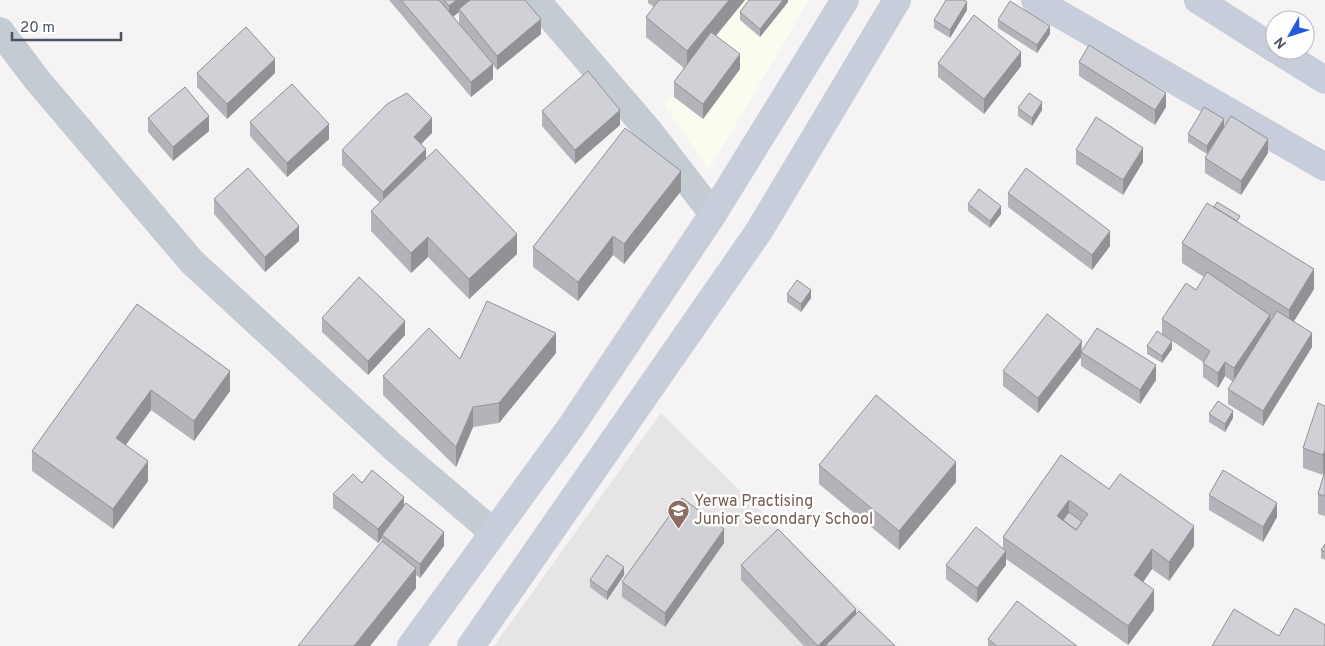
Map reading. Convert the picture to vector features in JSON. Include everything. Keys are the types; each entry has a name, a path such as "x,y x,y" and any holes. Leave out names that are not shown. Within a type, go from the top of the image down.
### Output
{"main road":[{"path":"411,646 570,428 713,214 845,0"},
{"path":"471,646 759,231 897,0"},
{"path":"1035,0 1325,167"},
{"path":"1198,0 1265,42"},
{"path":"1293,60 1325,80"}],"street":[{"path":"536,0 649,130 713,214"},
{"path":"0,31 38,81 192,262 392,446 493,532"}],"shaded area":[{"path":"729,0 809,0 709,170 665,106"},
{"name":"Yerwa Practising Junior Secondary School","path":"661,413 897,646 494,646"}],"building":[{"path":"401,0 439,0 493,64 471,82"},
{"path":"444,0 456,0 449,6"},
{"path":"470,0 525,0 541,19 497,56 459,9"},
{"path":"659,0 729,0 687,51 646,17"},
{"path":"749,0 783,0 760,29 740,12"},
{"path":"946,0 964,0 967,2 950,30 934,20"},
{"path":"1010,1 1050,26 1037,45 998,20"},
{"path":"974,15 1021,52 984,99 938,63"},
{"path":"246,27 275,59 227,104 197,73"},
{"path":"711,32 740,54 703,104 674,82"},
{"path":"1089,45 1166,93 1155,110 1079,62"},
{"path":"588,71 620,110 575,150 542,111"},
{"path":"292,84 329,124 287,163 250,122"},
{"path":"185,87 209,116 173,147 148,118"},
{"path":"407,93 432,118 414,137 426,149 383,192 342,150 387,104"},
{"path":"1029,93 1042,102 1032,118 1018,108"},
{"path":"1204,107 1224,119 1207,146 1188,134"},
{"path":"1231,116 1268,139 1241,181 1205,158"},
{"path":"1096,117 1143,148 1123,180 1076,150"},
{"path":"625,128 681,171 624,244 613,236 578,282 533,247"},
{"path":"436,149 517,234 469,279 428,237 411,253 371,211"},
{"path":"248,168 299,226 265,257 214,199"},
{"path":"1026,168 1110,231 1092,255 1008,193"},
{"path":"979,189 1001,206 990,221 968,204"},
{"path":"1217,202 1240,216 1237,221 1214,207"},
{"path":"1207,203 1314,269 1289,310 1182,243"},
{"path":"1207,272 1270,315 1234,368 1225,362 1218,373 1203,363 1210,351 1162,319 1186,283 1196,290"},
{"path":"359,277 405,321 368,361 322,318"},
{"path":"797,280 811,290 801,304 787,294"},
{"path":"487,301 556,333 499,403 473,407 456,447 383,376 429,328 460,359"},
{"path":"137,304 230,371 194,421 151,390 116,438 148,461 113,509 32,451"},
{"path":"1277,311 1312,333 1263,411 1228,389"},
{"path":"1047,314 1082,341 1038,398 1003,371"},
{"path":"1097,328 1156,365 1140,390 1081,352"},
{"path":"1157,331 1172,341 1162,356 1147,346"},
{"path":"876,395 956,462 899,531 819,465"},
{"path":"1218,401 1233,411 1225,424 1209,414"},
{"path":"1318,403 1325,406 1325,450 1323,455 1303,448"},
{"path":"1061,455 1109,489 1120,474 1194,526 1169,562 1152,549 1134,575 1154,590 1128,626 1003,537","holes":["1069,500 1088,514 1076,530 1057,516"]},
{"path":"372,470 404,497 378,529 333,494 353,474 362,483"},
{"path":"1223,470 1277,503 1263,527 1209,495"},
{"path":"1325,471 1325,496 1318,494"},
{"path":"682,498 724,529 665,613 622,582"},
{"path":"406,503 444,532 420,564 382,535"},
{"path":"1069,512 1082,522 1076,530 1063,520"},
{"path":"976,527 1006,551 977,588 946,565"},
{"path":"778,529 856,609 818,646 741,565"},
{"path":"382,541 416,568 354,646 298,646"},
{"path":"1325,544 1325,552 1321,550"},
{"path":"607,555 624,567 607,592 590,580"},
{"path":"1017,601 1077,646 997,646 988,639"},
{"path":"1295,608 1325,625 1325,646 1212,646 1234,609 1279,636"},
{"path":"859,611 895,646 825,646"}],"place":[{"name":"Yerwa Practising Junior Secondary School","path":"678,530"}]}
